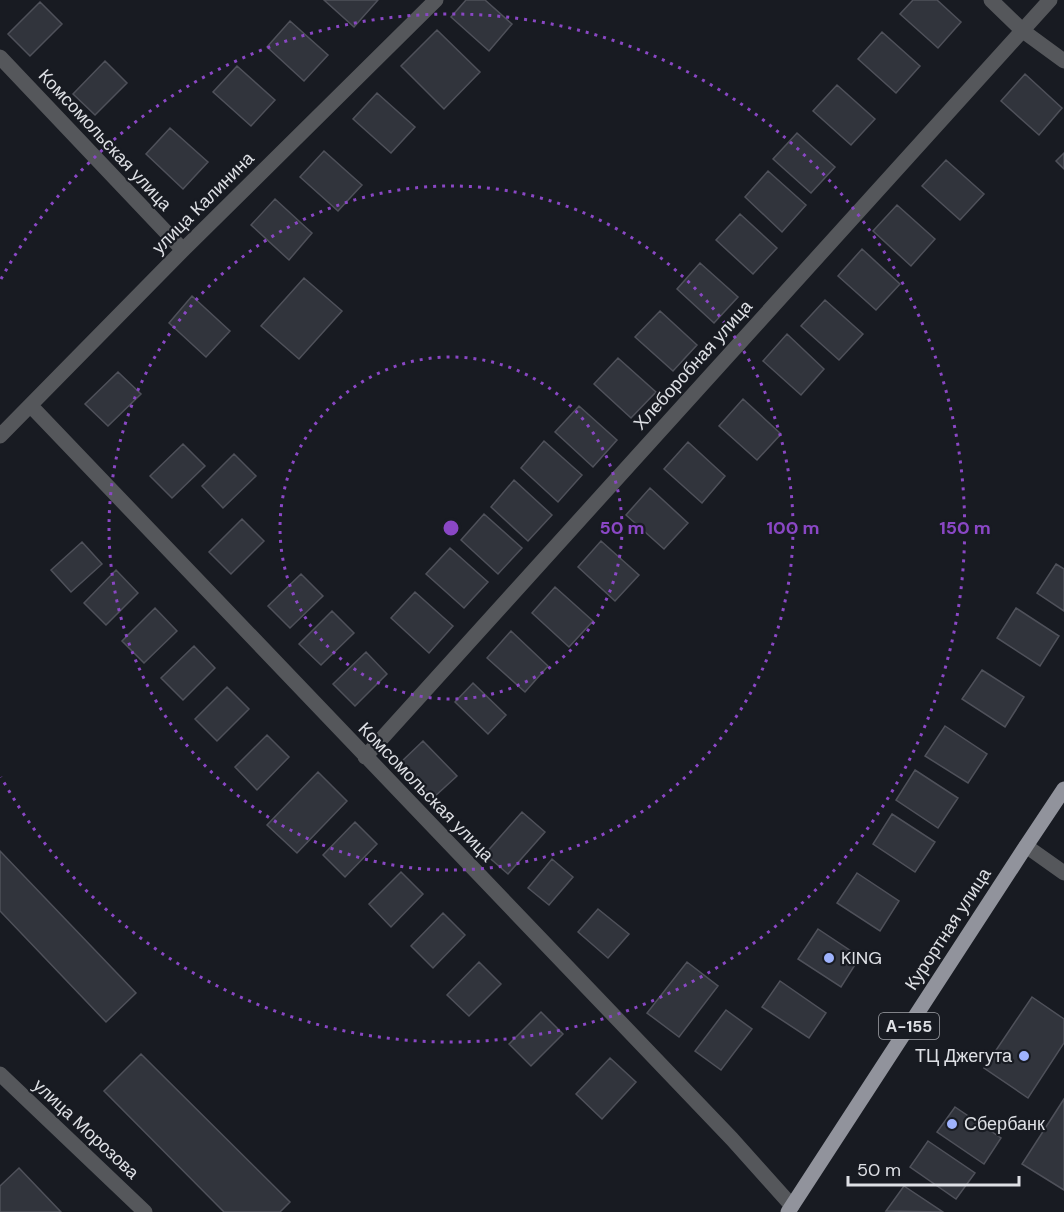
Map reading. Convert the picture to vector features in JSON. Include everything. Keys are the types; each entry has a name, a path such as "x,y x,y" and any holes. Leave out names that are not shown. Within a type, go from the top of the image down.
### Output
{"main road":[{"name":"Курортная улица","path":"790,1209 1064,789"}],"street":[{"name":"улица Калинина","path":"0,436 183,250 436,0"},
{"path":"991,0 1023,30 1064,61"},
{"name":"Хлеборобная улица","path":"365,757 1050,0"},
{"name":"Комсомольская улица","path":"0,57 183,250"},
{"name":"Комсомольская улица","path":"30,406 724,1130 790,1209"},
{"path":"1026,846 1064,873"},
{"name":"улица Морозова","path":"0,1074 145,1212"}],"building":[{"path":"324,0 378,0 354,27"},
{"path":"466,0 485,0 512,24 489,51 451,17"},
{"path":"913,0 937,0 961,22 938,48 900,14"},
{"path":"40,2 62,24 30,56 8,34"},
{"path":"290,21 328,55 304,81 267,47"},
{"path":"437,30 480,72 444,109 401,66"},
{"path":"882,32 920,66 896,93 858,59"},
{"path":"105,61 127,83 95,115 73,94"},
{"path":"237,66 275,100 251,126 213,92"},
{"path":"1025,74 1062,108 1039,135 1001,101"},
{"path":"837,85 875,119 851,145 813,111"},
{"path":"377,93 415,127 391,153 353,119"},
{"path":"170,128 208,162 183,189 146,154"},
{"path":"797,133 835,167 811,193 773,159"},
{"path":"324,151 362,185 338,211 300,177"},
{"path":"1064,153 1064,169 1056,161"},
{"path":"946,160 984,194 960,220 922,186"},
{"path":"768,171 806,205 782,232 745,197"},
{"path":"275,199 312,233 289,260 251,225"},
{"path":"897,205 935,239 911,266 873,231"},
{"path":"740,214 777,248 753,274 716,240"},
{"path":"862,249 900,284 876,310 838,276"},
{"path":"700,263 738,297 714,323 677,289"},
{"path":"304,278 342,311 299,359 261,326"},
{"path":"192,296 230,331 206,357 169,323"},
{"path":"825,300 863,334 839,360 801,326"},
{"path":"660,311 697,345 673,371 635,337"},
{"path":"787,334 824,369 801,395 763,361"},
{"path":"618,358 656,392 631,418 594,384"},
{"path":"118,372 141,394 108,426 85,404"},
{"path":"743,399 781,434 757,460 719,426"},
{"path":"579,406 617,440 593,467 555,432"},
{"path":"544,441 582,475 558,502 521,468"},
{"path":"688,442 725,476 702,503 664,469"},
{"path":"183,444 205,466 172,498 150,476"},
{"path":"234,454 256,476 223,508 202,486"},
{"path":"514,480 552,515 528,541 491,507"},
{"path":"650,488 688,523 664,549 626,515"},
{"path":"484,514 522,548 498,574 461,540"},
{"path":"242,519 264,541 231,574 209,552"},
{"path":"601,541 639,575 615,601 578,567"},
{"path":"82,542 102,564 71,592 51,570"},
{"path":"450,548 488,582 464,608 426,574"},
{"path":"1056,564 1064,569 1064,611 1037,593"},
{"path":"116,570 138,593 106,625 84,603"},
{"path":"301,574 323,596 290,628 268,606"},
{"path":"555,587 593,621 569,647 532,613"},
{"path":"415,592 453,626 429,653 391,618"},
{"path":"155,608 177,631 144,663 122,641"},
{"path":"1016,608 1059,636 1040,666 997,638"},
{"path":"332,611 354,633 321,665 299,644"},
{"path":"511,631 548,666 525,692 487,658"},
{"path":"194,646 215,668 183,700 161,678"},
{"path":"366,652 387,674 355,706 333,684"},
{"path":"982,670 1024,697 1005,727 962,699"},
{"path":"473,683 506,715 488,734 455,702"},
{"path":"227,687 249,709 217,741 195,719"},
{"path":"945,726 987,754 968,783 925,756"},
{"path":"267,735 289,757 257,790 235,767"},
{"path":"423,741 457,776 433,798 400,763"},
{"path":"915,770 958,798 938,828 896,800"},
{"path":"318,772 347,801 297,853 267,825"},
{"path":"522,812 545,832 508,874 485,854"},
{"path":"892,814 935,842 915,872 873,844"},
{"path":"355,822 377,844 345,877 323,855"},
{"path":"0,851 136,993 106,1022 0,911"},
{"path":"552,859 573,877 549,905 528,888"},
{"path":"401,872 423,894 391,927 369,904"},
{"path":"857,873 899,901 880,931 837,903"},
{"path":"598,909 629,934 608,958 578,932"},
{"path":"443,913 465,935 433,968 411,946"},
{"name":"KING","path":"818,929 860,957 841,987 798,959"},
{"path":"479,962 501,984 469,1016 447,995"},
{"path":"687,962 718,986 679,1037 647,1013"},
{"path":"780,981 826,1013 809,1038 762,1007"},
{"name":"ТЦ Джегута","path":"1032,997 1064,1019 1064,1043 1028,1098 984,1068"},
{"path":"726,1010 752,1029 721,1070 695,1051"},
{"path":"541,1012 563,1034 531,1066 509,1044"},
{"path":"141,1054 290,1202 280,1212 224,1212 104,1091"},
{"path":"610,1058 636,1082 602,1119 576,1094"},
{"path":"1064,1099 1064,1190 1022,1164"},
{"path":"955,1107 1001,1138 984,1164 937,1132"},
{"path":"928,1141 975,1173 956,1199 910,1167"},
{"path":"19,1168 61,1212 0,1212 0,1186"},
{"path":"904,1186 943,1212 886,1211"}],"place":[{"name":"KING","path":"829,958"},
{"name":"ТЦ Джегута","path":"1024,1056"},
{"name":"Сбербанк","path":"952,1124"}]}
